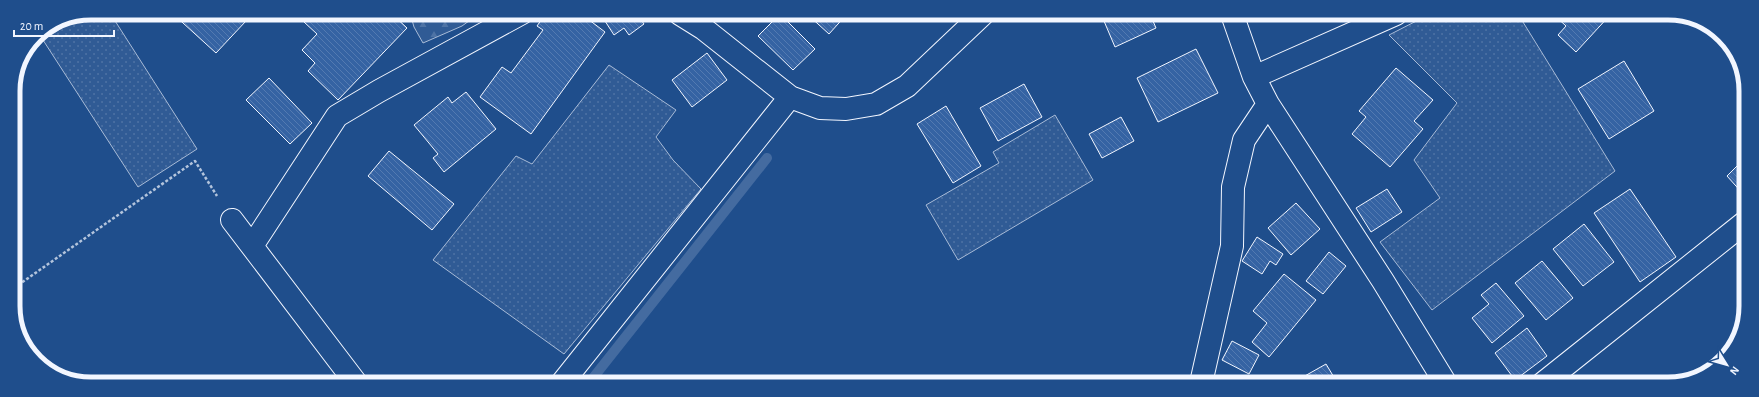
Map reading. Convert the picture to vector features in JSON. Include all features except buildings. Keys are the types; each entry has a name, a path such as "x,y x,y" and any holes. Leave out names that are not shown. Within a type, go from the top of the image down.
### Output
{"street":[{"path":"252,246 338,116 379,91 509,20"},
{"path":"690,20 704,29 790,97 820,108 846,108 876,104 907,86 977,20"},
{"path":"1234,20 1254,77 1268,104 1383,281 1442,377"},
{"path":"1254,77 1382,20"},
{"path":"567,377 790,97"},
{"path":"1202,377 1232,246 1233,187 1244,140 1268,104"},
{"path":"232,220 351,377"},
{"path":"1551,377 1739,227"}],"path":[{"path":"20,284 195,161 232,220"}],"green space":[{"path":"114,20 197,149 138,187 43,40 73,22"},
{"path":"412,20 470,20 462,26 423,43 414,27"},
{"path":"1418,20 1522,20 1615,171 1432,310 1380,242 1440,198 1414,160 1457,103 1389,35"},
{"path":"609,65 676,110 656,137 673,160 701,189 564,354 433,260 516,156 532,164"},
{"path":"1055,115 1093,180 958,260 926,205 999,163 993,152"}],"waterway":[{"path":"594,377 767,158"}]}
